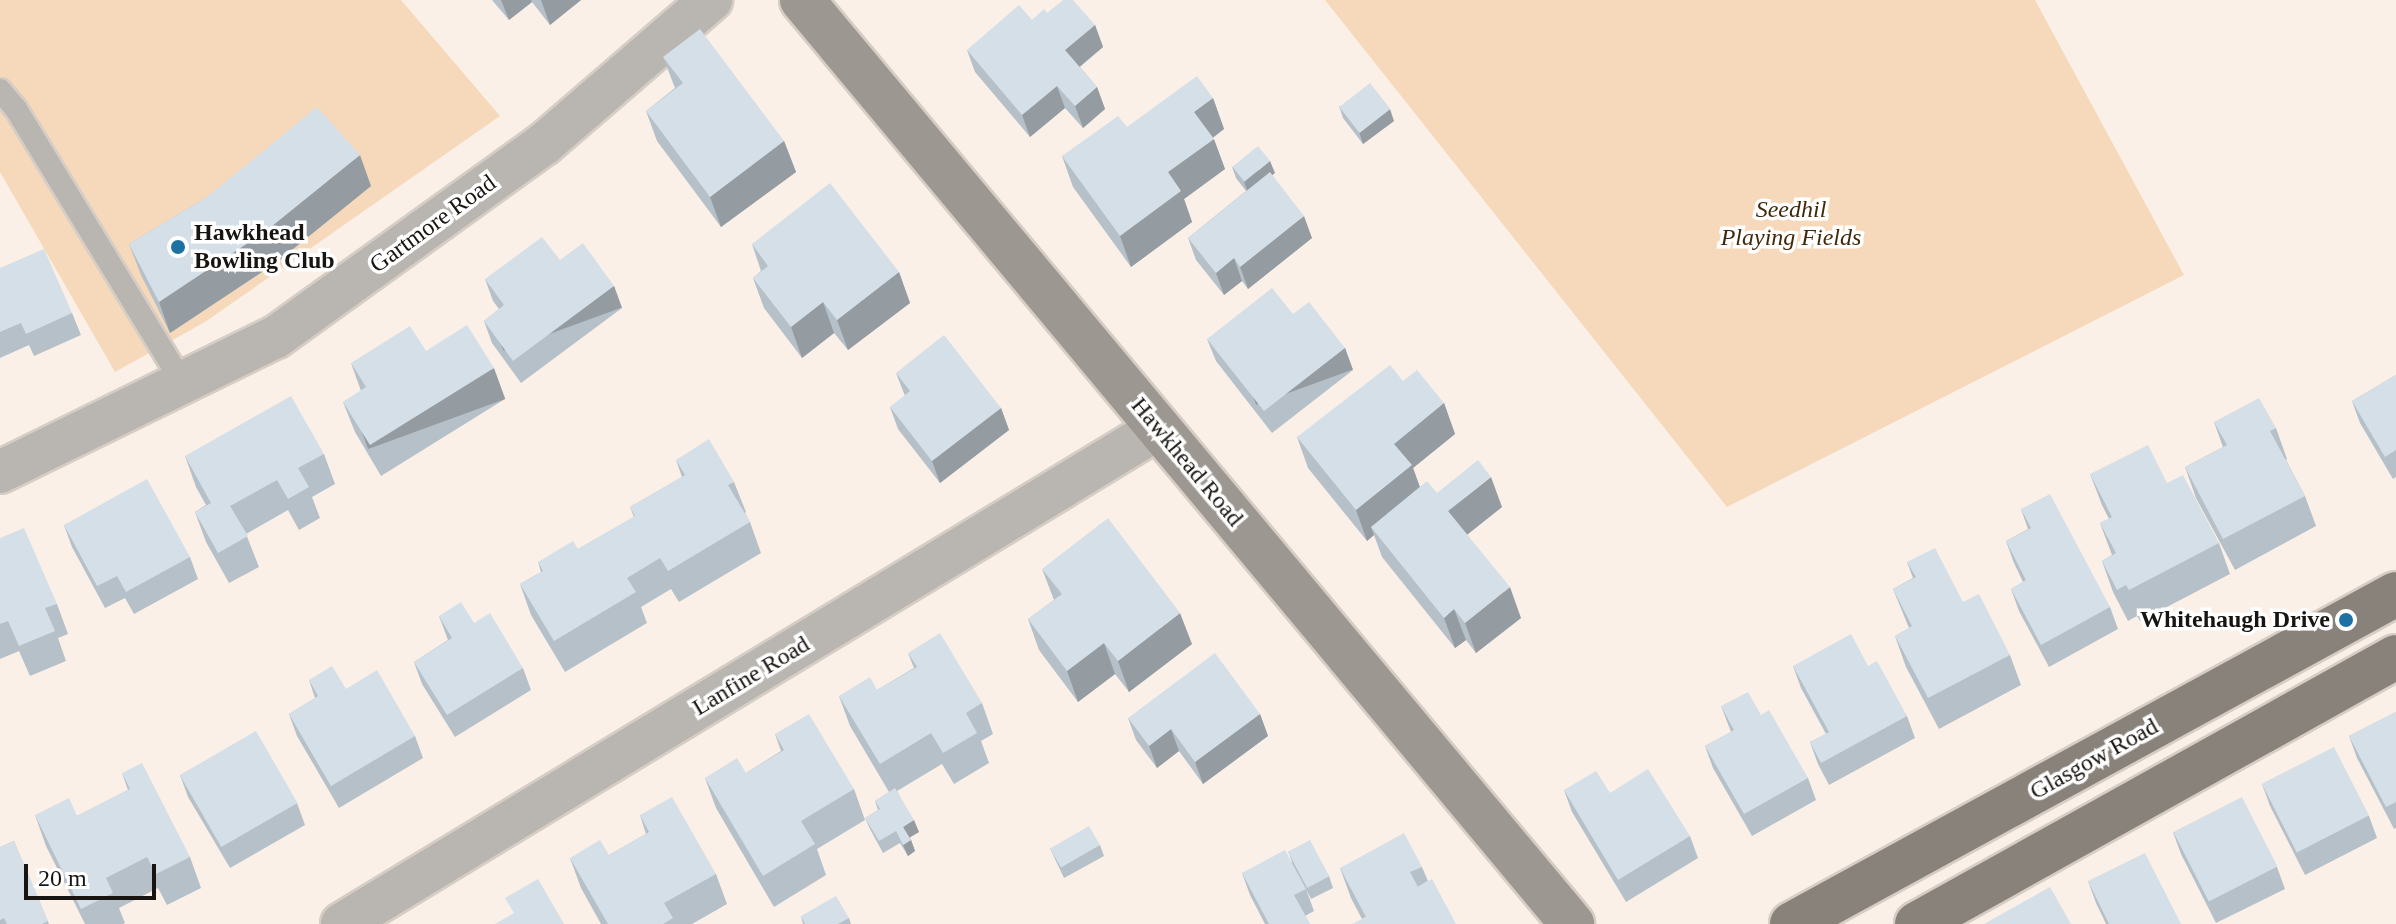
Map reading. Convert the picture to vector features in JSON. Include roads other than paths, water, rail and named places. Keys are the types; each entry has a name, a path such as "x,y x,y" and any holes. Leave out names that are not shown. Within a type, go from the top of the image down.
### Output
{"main road":[{"name":"Glasgow Road","path":"1792,924 2396,594"},
{"path":"1917,924 2396,657"}],"street":[{"name":"Gartmore Road","path":"0,472 276,337 544,144 711,0"},
{"name":"Hawkhead Road","path":"802,0 1572,924"},
{"name":"Lanfine Road","path":"342,924 1159,428"}],"lane":[{"path":"0,90 16,109 183,384"}],"place":[{"name":"Hawkhead Bowling Club","path":"178,247"},
{"name":"Whitehaugh Drive","path":"2346,620"}],"park label":[{"name":"Seedhil Playing Fields","path":"1791,224"}]}
